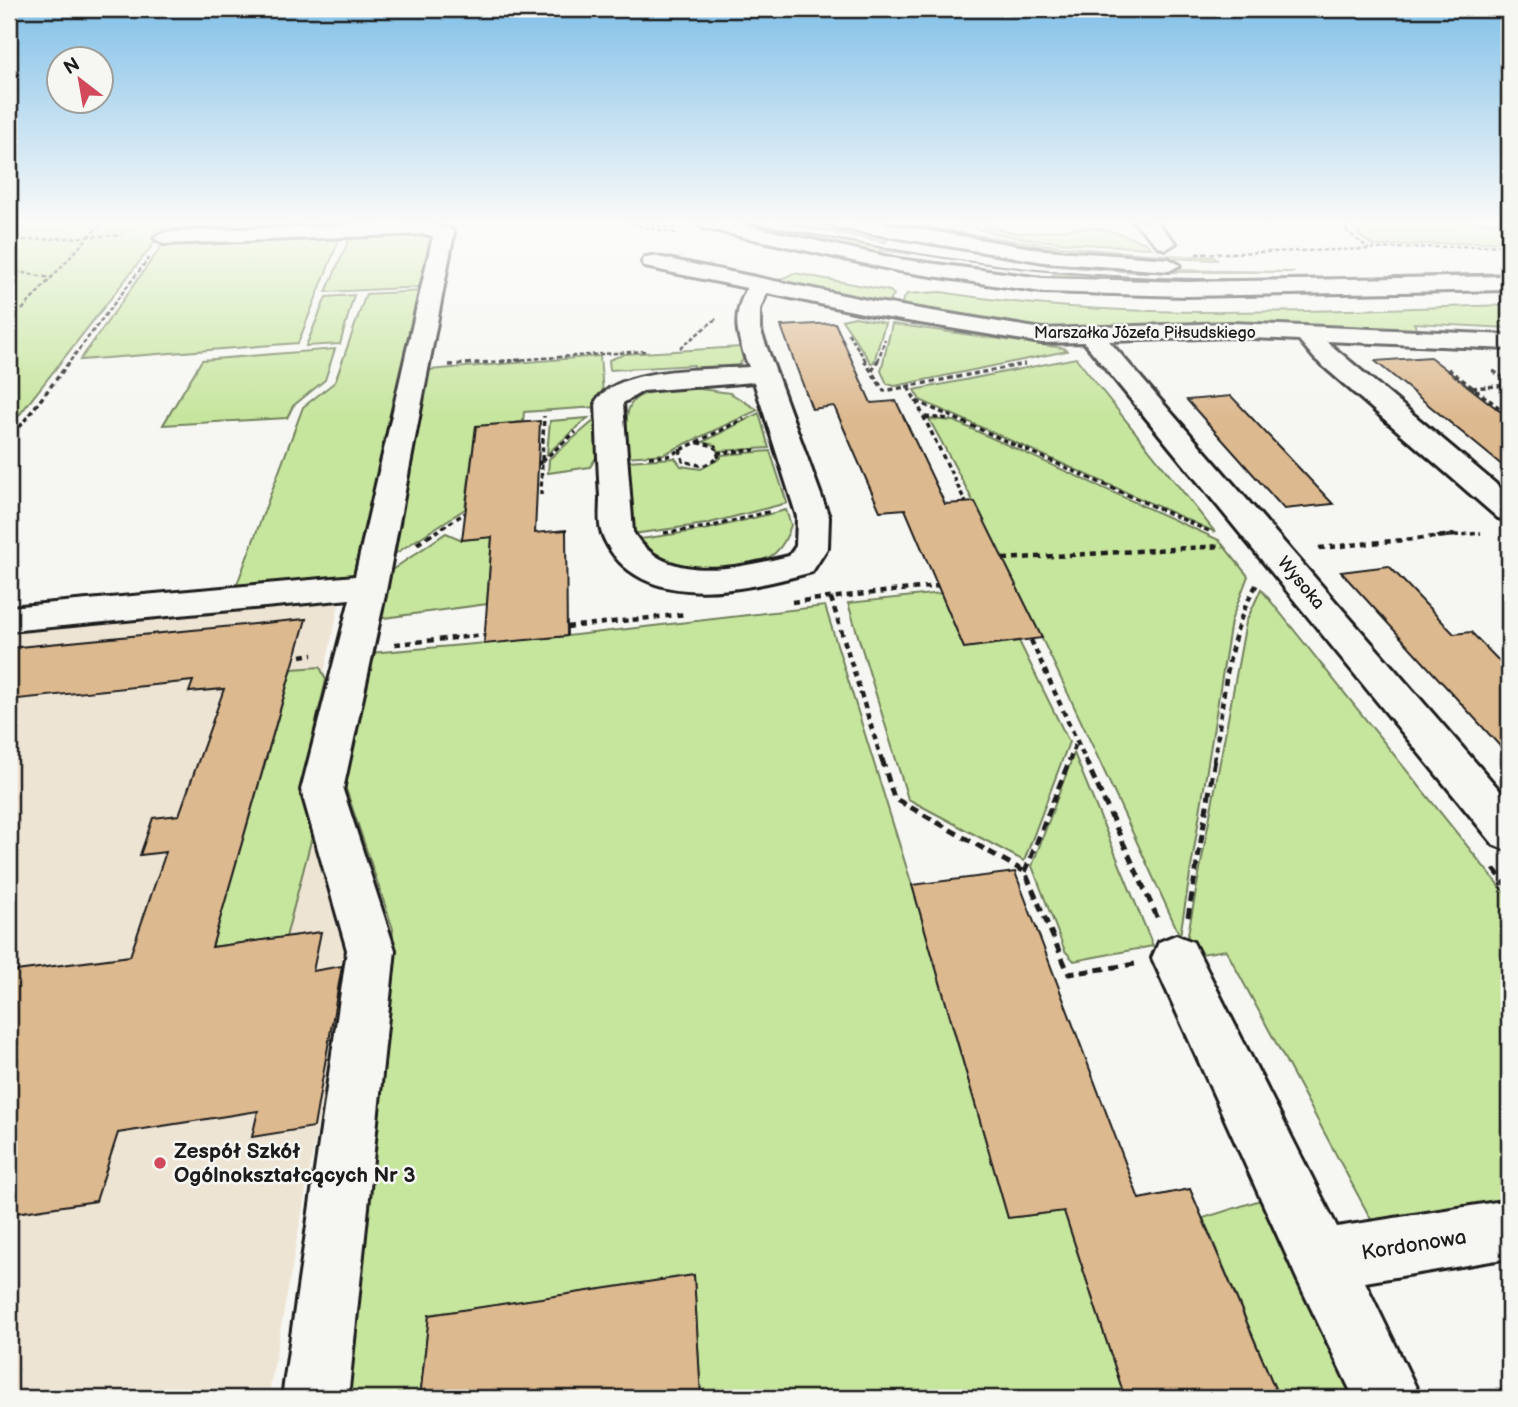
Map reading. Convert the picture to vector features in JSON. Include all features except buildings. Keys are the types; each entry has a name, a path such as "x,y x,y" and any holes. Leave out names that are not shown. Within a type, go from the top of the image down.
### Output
{"street":[{"path":"315,1398 370,950 321,790 370,586 433,288"},
{"path":"758,288 749,304 746,319 751,343 764,373 813,517 812,547 800,564 766,572 705,581 657,573 631,556 617,532 609,401 620,392 639,384 764,373"},
{"name":"Marszałka Józefa Piłsudskiego","path":"774,288 996,331 1042,335 1231,330 1509,341"},
{"path":"1138,288 1259,288"},
{"path":"1307,334 1324,354 1509,511"},
{"name":"Wysoka","path":"1091,335 1509,832"},
{"path":"9,619 370,586"},
{"path":"1176,958 1319,1260 1388,1398"},
{"name":"Kordonowa","path":"1319,1260 1509,1229"}],"path":[{"path":"22,310 42,288"},
{"path":"9,441 126,288"},
{"path":"846,330 884,391 1038,361"},
{"path":"872,371 877,364 887,332"},
{"path":"679,348 751,343"},
{"path":"458,364 654,350"},
{"path":"1440,363 1509,415"},
{"path":"1472,388 1509,385"},
{"path":"908,387 966,503"},
{"path":"916,401 1223,538 1231,546 1003,559"},
{"path":"613,460 668,456 775,404"},
{"path":"541,495 540,463 544,416"},
{"path":"924,417 957,419"},
{"path":"680,449 683,461 703,466 719,458 715,446 695,442"},
{"path":"622,539 709,527 808,502"},
{"path":"1272,549 1294,551 1482,533"},
{"path":"1176,958 1184,940 1235,639 1246,602 1260,580"},
{"path":"831,598 894,798 1025,872 1069,974 1176,958"},
{"path":"1031,640 1176,958"},
{"path":"1025,872 1077,742"}],"shaded area":[{"name":"Zespół Szkół Ogólnokształcących Nr 3","path":"341,595 300,786 354,928 268,1398 9,1398 9,626"}],"green space":[{"path":"9,288 119,288 9,428"},
{"path":"132,288 320,288 298,343 80,360"},
{"path":"328,288 411,288 326,292"},
{"path":"788,288 872,288 890,291 894,295 886,307"},
{"path":"422,291 353,576 236,587 303,407 335,382 366,294"},
{"path":"941,292 1011,302 1153,311 1296,311 1509,305 1509,328 1414,323 1418,332 1226,326 1070,331 897,310 907,294"},
{"path":"354,295 340,344 306,346 326,297"},
{"path":"855,317 885,323 874,362 871,363 842,320"},
{"path":"892,324 1063,348 1067,351 895,386 887,384 881,371"},
{"path":"741,347 743,360 736,368 696,376 694,365 610,370 609,360 625,354"},
{"path":"335,349 325,380 293,406 287,418 163,425 202,360"},
{"path":"600,356 603,394 596,407 524,412 523,422 476,427 465,509 390,557 429,370"},
{"path":"1076,358 1215,532 920,400 914,390"},
{"path":"692,388 730,393 758,410 664,454 626,457 626,420 634,400 654,392"},
{"path":"759,413 769,448 717,451 715,445 703,442"},
{"path":"588,418 547,454 550,421"},
{"path":"596,419 597,456 590,467 548,473 549,459"},
{"path":"929,419 954,421 1219,540 1248,576 1231,621 1180,936 1028,611"},
{"path":"770,451 787,503 706,524 632,534 627,461 675,458 681,466 701,469 721,458 721,455"},
{"path":"786,510 791,525 785,540 775,553 751,565 700,571 669,567 648,555 634,540 709,529"},
{"path":"446,533 462,540 492,537 487,604 376,619 383,576"},
{"path":"1261,589 1509,898 1509,1199 1374,1225 1226,950 1188,956 1185,950 1246,622"},
{"path":"941,593 964,648 1019,641 1069,742 1024,861 908,799 848,603"},
{"path":"825,606 912,885 1008,1218 1064,1211 1125,1398 701,1398 694,1276 429,1315 420,1398 342,1398 359,1286 393,929 345,786 370,653 567,636"},
{"path":"320,667 326,680 301,785 319,810 286,937 212,947 292,669"},
{"path":"1074,753 1153,946 1074,961 1065,951 1032,866"},
{"path":"1270,1197 1367,1398 1279,1398 1203,1218"}],"place":[{"name":"Zespół Szkół Ogólnokształcących Nr 3","path":"160,1163"}]}
